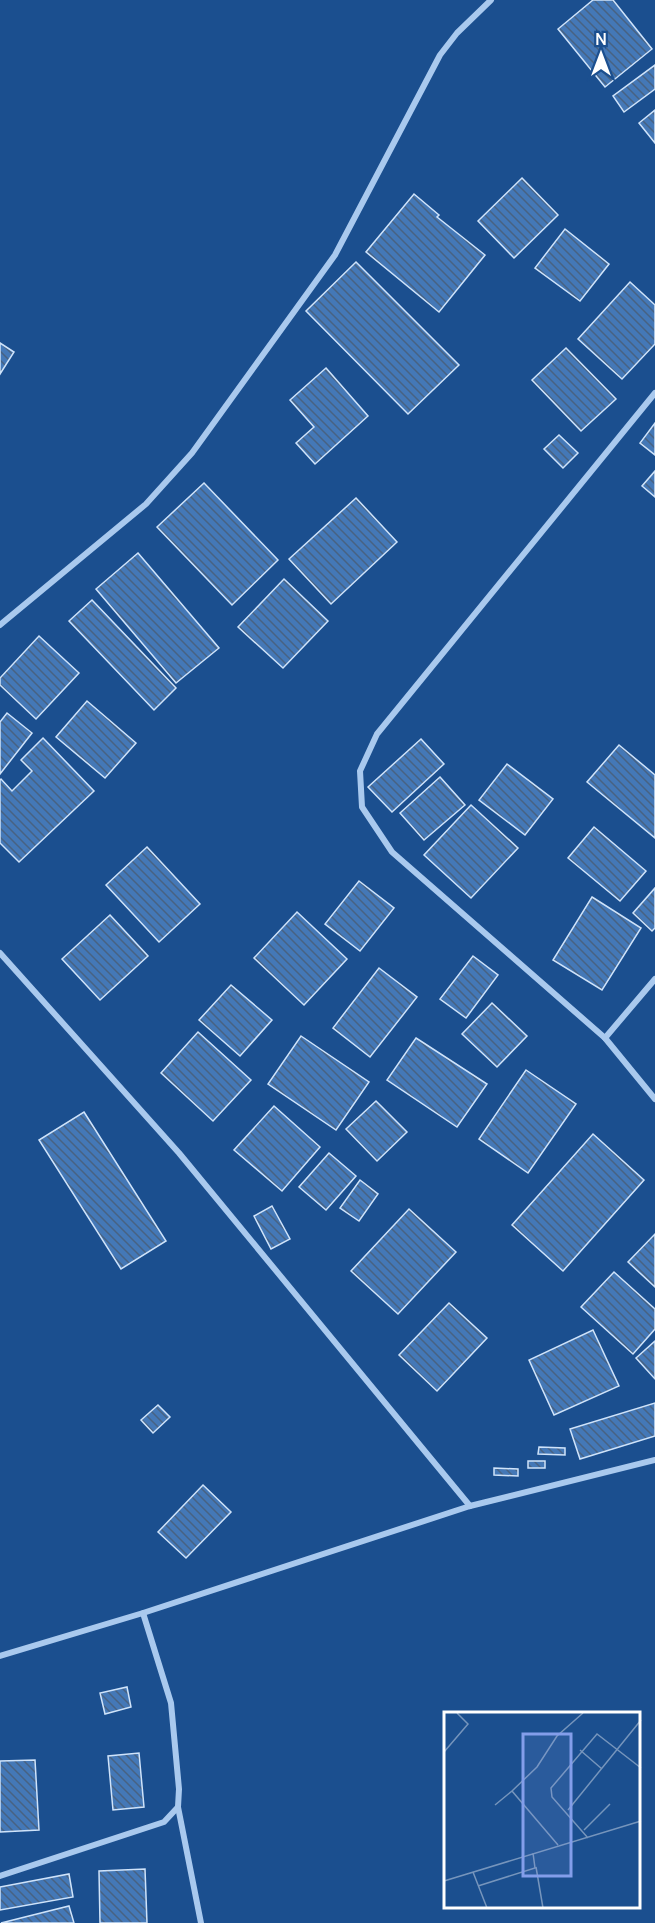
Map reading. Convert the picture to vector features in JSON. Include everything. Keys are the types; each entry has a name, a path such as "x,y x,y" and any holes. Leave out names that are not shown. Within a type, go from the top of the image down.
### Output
{"street":[{"path":"0,625 146,504 192,453 335,255 441,55 458,33 491,0"},
{"path":"655,393 377,734 360,771 362,807 392,852 605,1038 655,1100"},
{"path":"0,953 179,1153 470,1506"},
{"path":"605,1038 655,979"},
{"path":"0,1656 143,1613 470,1506 655,1460"},
{"path":"143,1613 171,1703 179,1788 178,1807 201,1923"},
{"path":"0,1876 164,1822 178,1807"}],"building":[{"path":"593,0 613,0 652,49 605,87 558,29"},
{"path":"655,65 655,89 624,112 613,96"},
{"path":"655,110 655,143 639,123"},
{"path":"522,178 558,215 514,258 478,221"},
{"path":"414,194 439,215 437,217 485,255 439,312 366,252"},
{"path":"565,229 609,264 580,301 535,268"},
{"path":"356,262 459,365 408,414 306,311"},
{"path":"630,282 655,305 655,344 622,379 578,339"},
{"path":"0,343 14,352 0,374"},
{"path":"566,348 616,399 581,431 532,380"},
{"path":"326,368 368,416 315,464 296,443 314,427 290,400"},
{"path":"655,423 655,455 640,443"},
{"path":"559,435 578,453 563,468 544,449"},
{"path":"655,471 655,497 642,486"},
{"path":"204,483 278,560 232,605 157,527"},
{"path":"356,498 397,542 331,604 289,559"},
{"path":"138,553 219,648 176,683 96,589"},
{"path":"284,579 328,621 283,668 238,627"},
{"path":"92,600 176,688 154,710 69,621"},
{"path":"39,636 79,673 36,719 0,685 0,678"},
{"path":"87,701 136,743 105,778 56,737"},
{"path":"7,713 32,733 0,774 0,722"},
{"path":"43,738 94,791 19,862 0,843 0,780 12,791 32,771 21,760"},
{"path":"421,739 444,764 392,812 368,787"},
{"path":"619,745 655,775 655,838 587,782"},
{"path":"507,764 553,799 525,835 479,800"},
{"path":"440,777 465,805 424,840 400,813"},
{"path":"471,805 518,848 471,898 424,855"},
{"path":"594,827 646,871 620,901 568,858"},
{"path":"147,847 200,904 159,942 106,885"},
{"path":"359,881 394,908 360,951 325,924"},
{"path":"655,888 655,928 652,931 633,913"},
{"path":"592,897 641,928 602,990 553,960"},
{"path":"297,912 347,959 304,1005 254,958"},
{"path":"110,915 148,956 100,1000 62,959"},
{"path":"473,956 498,975 466,1018 440,999"},
{"path":"379,968 417,997 370,1057 333,1028"},
{"path":"231,985 272,1020 240,1056 199,1020"},
{"path":"492,1003 527,1036 497,1067 462,1034"},
{"path":"198,1032 251,1080 213,1121 161,1073"},
{"path":"301,1036 369,1082 336,1130 268,1084"},
{"path":"416,1038 487,1084 457,1127 387,1080"},
{"path":"526,1070 576,1104 528,1173 479,1139"},
{"path":"376,1101 407,1132 377,1161 346,1129"},
{"path":"274,1106 320,1147 282,1191 234,1150"},
{"path":"84,1112 166,1241 121,1269 39,1140"},
{"path":"593,1134 644,1180 563,1271 512,1225"},
{"path":"329,1153 356,1176 326,1210 299,1187"},
{"path":"360,1180 378,1194 359,1221 340,1208"},
{"path":"272,1206 290,1239 271,1249 254,1216"},
{"path":"409,1209 456,1252 398,1314 351,1271"},
{"path":"655,1234 655,1287 628,1262"},
{"path":"614,1272 655,1309 655,1329 633,1354 581,1307"},
{"path":"449,1303 487,1338 437,1391 399,1355"},
{"path":"593,1330 619,1386 554,1415 529,1360"},
{"path":"655,1341 655,1379 636,1358"},
{"path":"655,1403 655,1436 580,1459 570,1429"},
{"path":"158,1405 170,1417 153,1433 141,1420"},
{"path":"539,1447 565,1448 565,1455 538,1454"},
{"path":"528,1461 545,1461 545,1468 528,1468"},
{"path":"494,1468 518,1469 518,1476 494,1475"},
{"path":"203,1485 231,1512 186,1558 158,1532"},
{"path":"127,1687 131,1707 105,1714 100,1693"},
{"path":"139,1753 144,1807 113,1810 108,1756"},
{"path":"35,1760 39,1830 0,1832 0,1761"},
{"path":"145,1869 147,1923 100,1923 99,1871"},
{"path":"69,1874 73,1897 0,1910 0,1887"},
{"path":"69,1906 74,1923 1,1923"}]}
